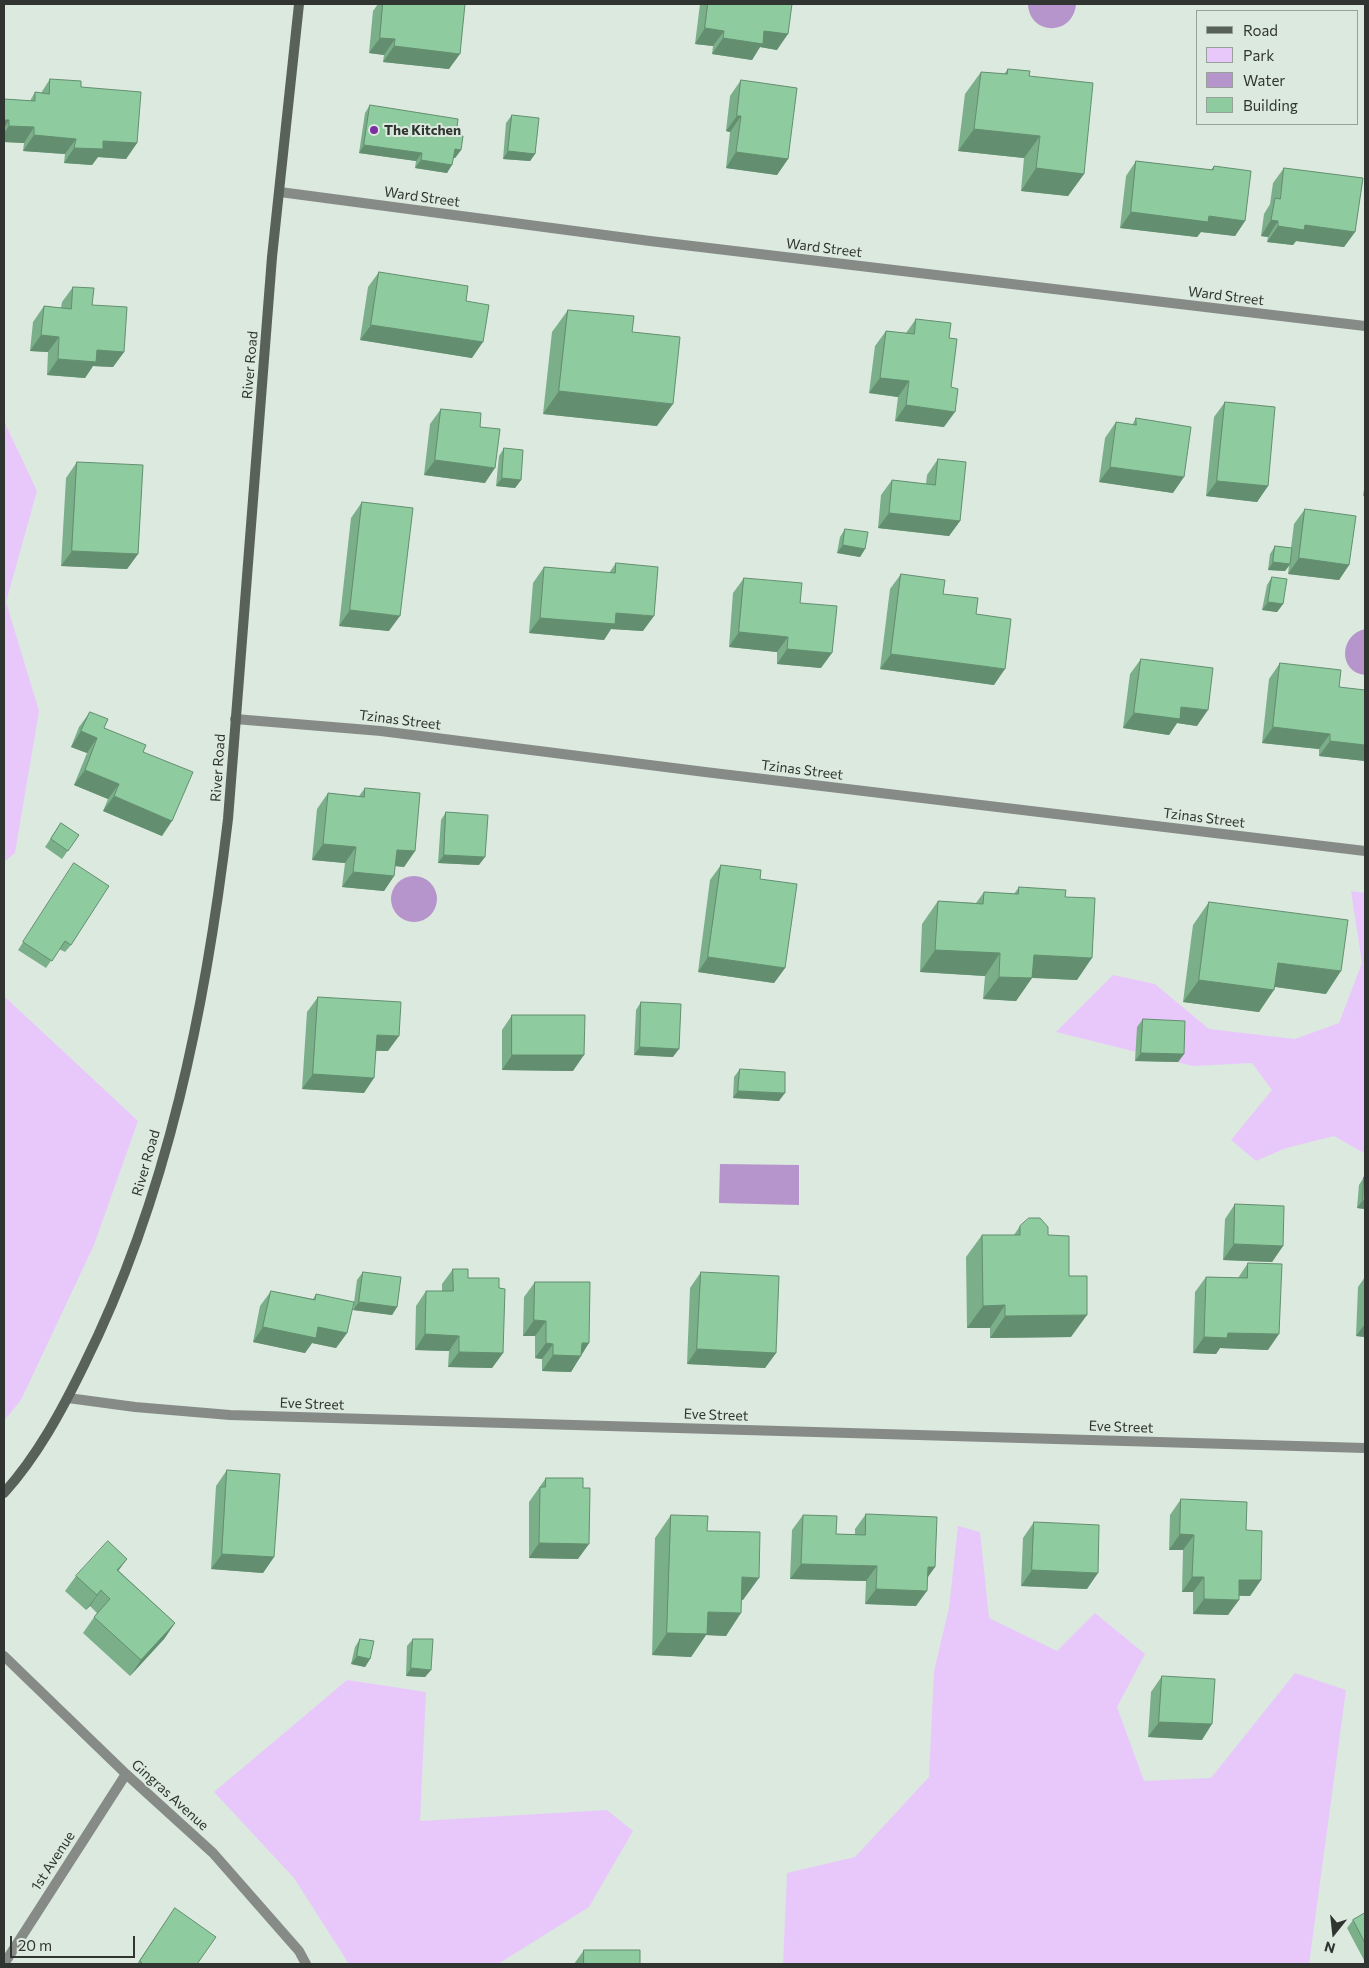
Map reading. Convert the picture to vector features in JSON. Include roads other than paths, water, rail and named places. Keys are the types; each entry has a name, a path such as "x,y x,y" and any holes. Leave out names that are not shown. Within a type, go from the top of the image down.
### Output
{"street":[{"name":"River Road","path":"4,1493 42,1444 68,1398 108,1317 136,1244 162,1164 186,1070 204,980 221,881 228,819 272,257 298,4"},
{"name":"Ward Street","path":"280,192 650,241 1365,326"},
{"name":"Tzinas Street","path":"235,719 381,730 715,774 1365,851"},
{"name":"Eve Street","path":"68,1398 135,1407 230,1415 1365,1448"},
{"name":"Gingras Avenue","path":"4,1656 126,1774 213,1853 299,1951 306,1964"},
{"name":"1st Avenue","path":"4,1964 126,1774"}],"water":[{"path":"1028,4 1076,5 1073,15 1067,23 1051,28 1035,22 1030,14"},
{"path":"1365,629 1365,675 1356,672 1350,667 1346,661 1345,653 1346,645 1350,638"},
{"path":"410,876 418,876 427,880 433,886 437,899 433,912 427,918 418,922 410,922 401,918 395,912 391,903 391,895 395,886 401,880"},
{"path":"720,1164 799,1165 799,1205 719,1203"}],"place":[{"name":"The Kitchen","path":"374,130"}]}
